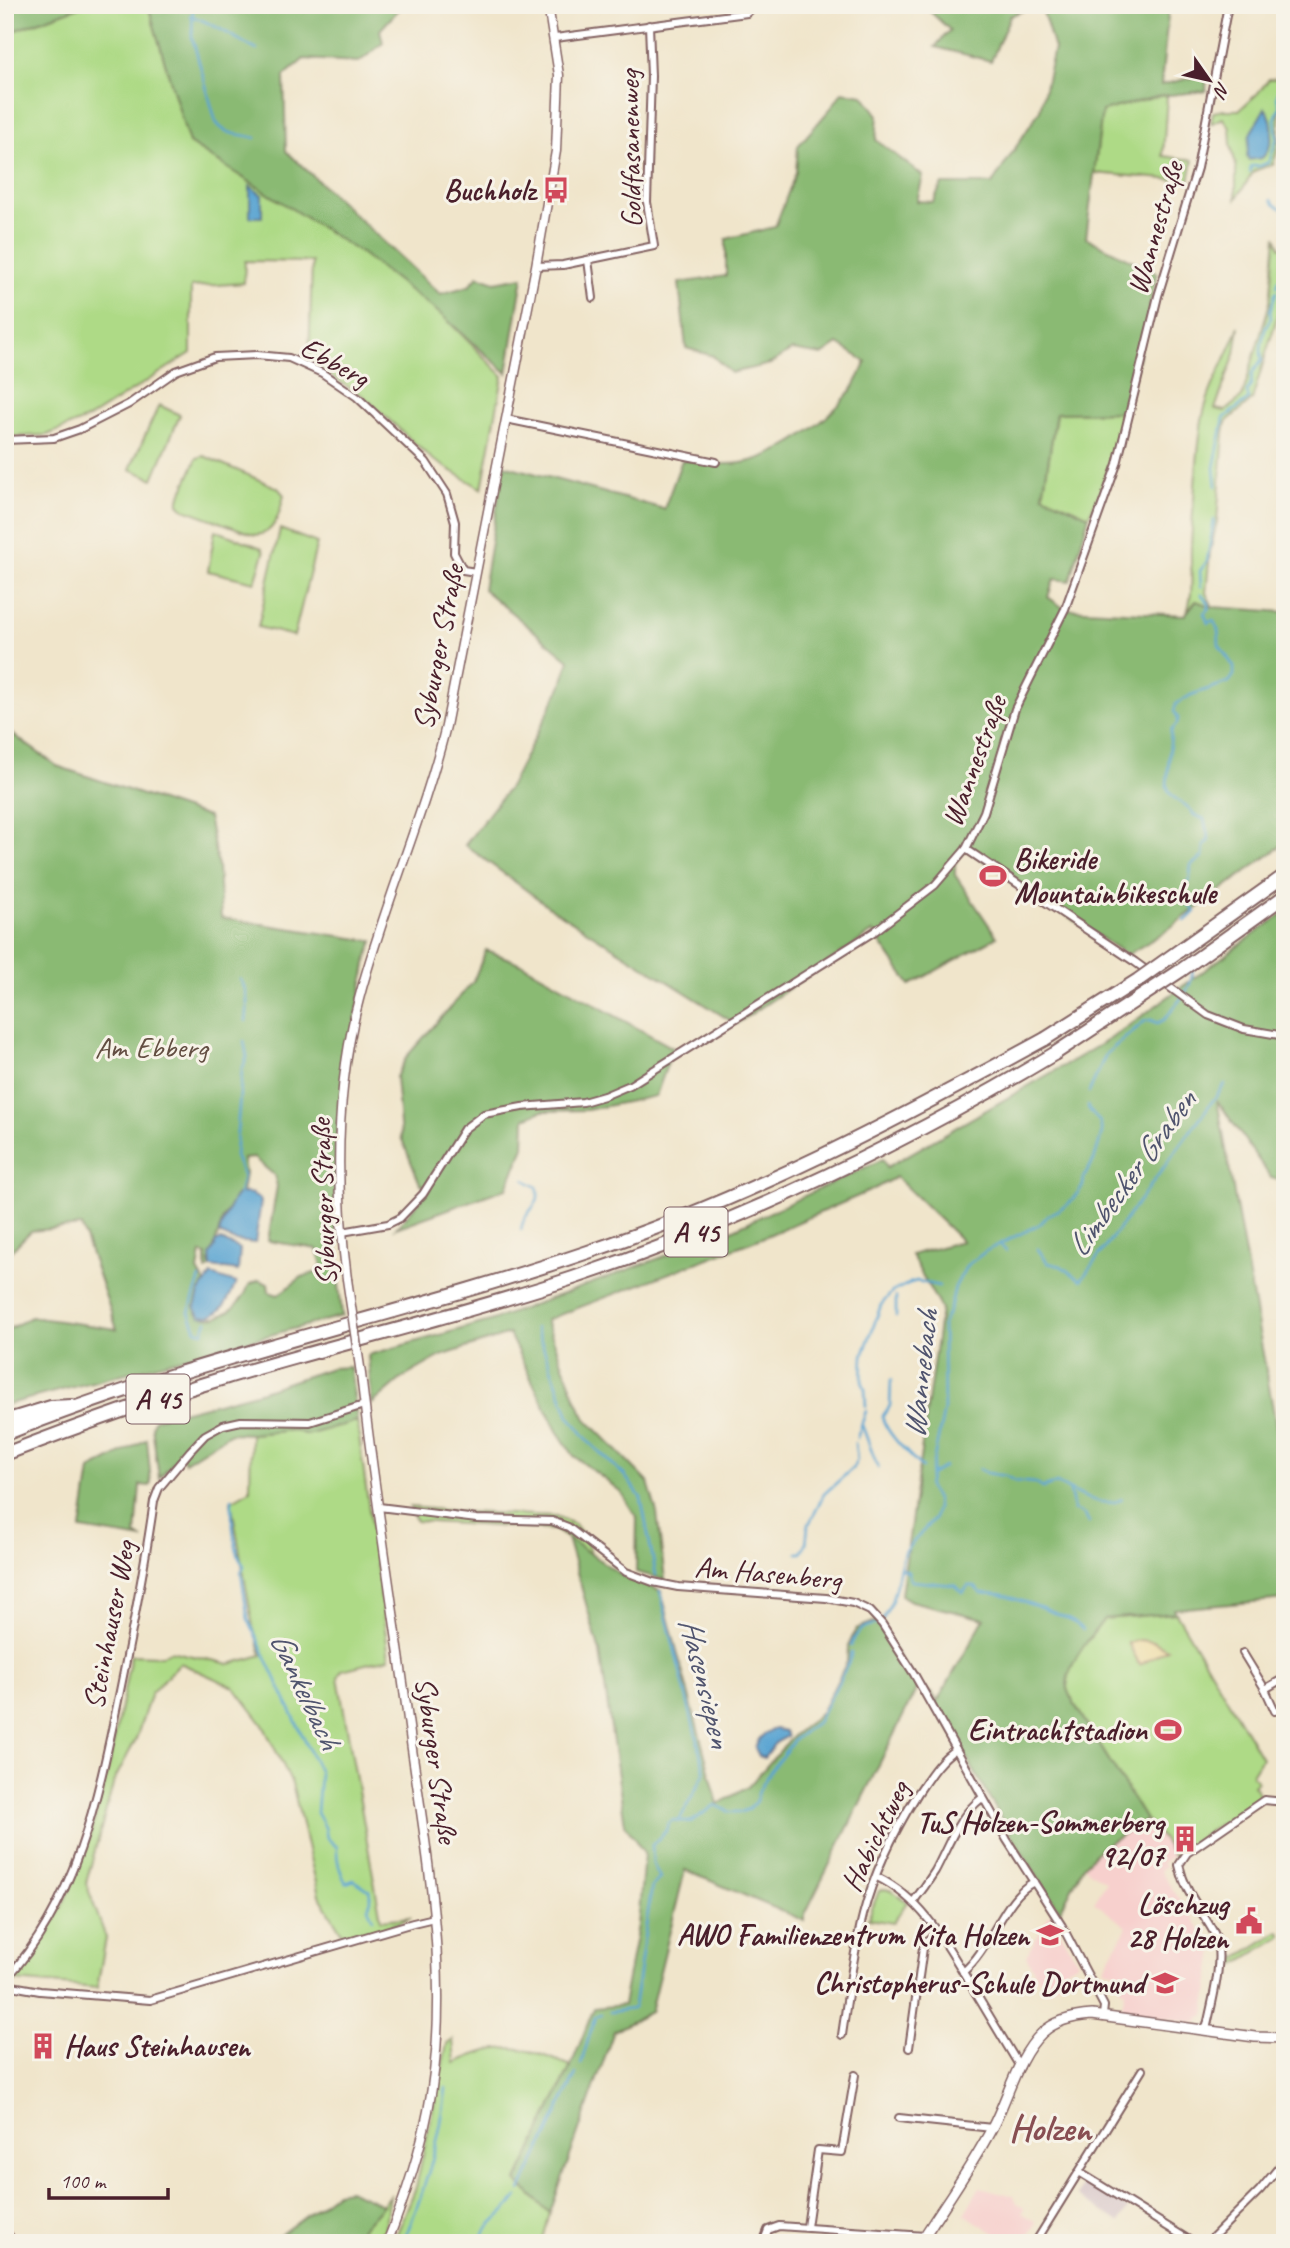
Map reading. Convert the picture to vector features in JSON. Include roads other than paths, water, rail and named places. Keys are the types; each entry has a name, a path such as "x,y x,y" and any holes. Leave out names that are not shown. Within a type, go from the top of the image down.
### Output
{"highway":[{"name":"A 45","path":"5,1434 201,1367 462,1292 668,1223 753,1189 840,1149 1045,1039 1138,980 1284,875"},
{"name":"A 45","path":"5,1454 226,1377 574,1278 747,1213 924,1128 1054,1054 1180,971 1285,897"},
{"path":"5,1461 314,1354"},
{"path":"5,1421 51,1407 86,1405"},
{"path":"5,2235 10,2243"}],"main road":[{"path":"922,2239 992,2128 1035,2041 1049,2027 1080,2015 1103,2015 1206,2031 1285,2038"}],"street":[{"name":"Syburger Straße","path":"387,2243 414,2167 432,2085 438,2018 438,1966 434,1918 347,1279 339,1152 350,1039 369,963 438,759 536,266 552,174 560,93 555,38 548,5"},
{"path":"555,38 747,13 755,5"},
{"name":"Wannestraße","path":"342,1232 388,1224 406,1213 423,1194 460,1136 477,1118 500,1110 594,1100 630,1085 875,931 935,885 966,849 984,812 1015,709 1065,609 1117,464 1158,296 1197,168 1228,5"},
{"name":"Goldfasanenweg","path":"536,266 588,260 654,246 647,201 651,76 649,26"},
{"name":"Goldfasanenweg","path":"588,260 593,298"},
{"name":"Ebberg","path":"5,440 54,438 80,429 129,404 176,371 215,357 257,355 289,358 322,373 357,397 426,462 439,479 453,511 456,558 463,570 476,572"},
{"path":"506,419 716,462"},
{"path":"966,849 1135,962 1208,1015 1226,1023 1285,1036"},
{"name":"Steinhauser Weg","path":"364,1405 310,1422 241,1421 223,1425 205,1435 159,1488 154,1501 141,1587 104,1767 80,1854 53,1913 34,1945 5,1981 12,1986 40,1991 150,2000 434,1918"},
{"name":"Am Hasenberg","path":"379,1507 477,1519 552,1521 568,1527 626,1572 653,1583 826,1598 865,1608 873,1613 888,1632 982,1798 1059,1919 1104,2006 1103,2015"},
{"path":"1243,1653 1275,1711"},
{"path":"1265,1689 1285,1681"},
{"name":"Habichtweg","path":"842,2035 864,1912 877,1877 908,1810 941,1760 956,1749"},
{"path":"913,1902 932,1876 956,1828 974,1804 982,1798"},
{"path":"1206,2031 1218,1950 1214,1933 1190,1897 1179,1865 1187,1853 1264,1800 1285,1802"},
{"path":"877,1877 896,1887 913,1902 938,1932 1020,2067"},
{"path":"963,1972 982,1953 1016,1897 1034,1882"},
{"path":"909,2048 923,1948 925,1942 938,1932"},
{"path":"1035,2243 1142,2070"},
{"path":"807,2227 818,2150 842,2152 855,2075"},
{"path":"899,2118 992,2128"},
{"path":"1207,2243 1285,2161"},
{"path":"1079,2172 1194,2243"},
{"path":"762,2243 772,2227 807,2227 922,2239"}],"water":[{"path":"1265,108 1271,120 1271,141 1262,158 1249,160 1247,156 1250,134"},
{"path":"250,186 262,195 262,217 250,217"},
{"path":"237,1194 253,1194 261,1202 255,1243 235,1241 219,1234"},
{"path":"221,1240 240,1249 238,1271 211,1267 210,1255 215,1242"},
{"path":"211,1275 236,1283 227,1302 219,1311 200,1316 195,1307 199,1293"},
{"path":"775,1729 785,1731 788,1736 775,1743 764,1758 759,1756 755,1748 758,1741"}],"waterway":[{"path":"193,5 192,37 216,122 224,130 256,138"},
{"path":"191,16 217,27 257,50"},
{"name":"Wannebach","path":"1250,172 1251,166 1269,162 1277,138 1275,119 1280,106 1278,94 1285,84"},
{"name":"Wannebach","path":"1271,200 1285,210"},
{"name":"Wannebach","path":"1277,286 1279,279 1285,279"},
{"name":"Wannebach","path":"1216,486 1214,468 1224,418 1249,399 1247,392 1252,374 1262,359 1263,338 1271,318 1270,312 1276,292"},
{"name":"Wannebach","path":"1201,587 1200,571 1207,561 1214,520"},
{"name":"Wannebach","path":"1185,921 1195,912 1182,895 1190,877 1191,865 1203,857 1204,845 1209,840 1204,819 1194,815 1172,796 1167,786 1171,731 1178,718 1174,711 1176,704 1191,695 1229,682 1234,675 1234,667 1219,645 1218,629 1213,620 1208,623 1204,613 1209,608 1209,603 1201,594"},
{"name":"Wannebach","path":"1089,1092 1106,1054 1145,1021 1158,1023 1164,1020 1187,989 1192,969"},
{"name":"Gankelbach","path":"240,979 247,999 246,1021"},
{"name":"Gankelbach","path":"239,1194 243,1176 235,1156 242,1070 247,1057 244,1041"},
{"name":"Limbecker Graben","path":"1038,1249 1048,1263 1061,1266 1081,1280 1225,1084"},
{"name":"Wannebach","path":"883,1619 892,1600 904,1552 934,1519 937,1508 936,1499 928,1487 944,1410 943,1323 955,1287 967,1265 986,1251 1040,1224 1047,1216 1069,1204 1083,1186 1102,1133 1100,1122 1088,1106"},
{"name":"Hasensiepen","path":"521,1230 538,1194 537,1187 525,1180"},
{"name":"Limbecker Graben","path":"1000,1244 1006,1251"},
{"name":"Gankelbach","path":"200,1278 189,1312 196,1330 203,1332 207,1321"},
{"path":"866,1407 862,1381 863,1356 881,1305 892,1292 910,1283 917,1281 939,1286"},
{"path":"896,1297 896,1316"},
{"name":"Hasensiepen","path":"536,1328 569,1416 590,1443 625,1476 641,1498 656,1575"},
{"path":"891,1380 890,1406 882,1417 894,1438 922,1468"},
{"path":"857,1438 866,1411"},
{"path":"862,1425 878,1468"},
{"path":"797,1553 801,1553 806,1544 808,1526 824,1494 853,1468 857,1460 855,1443"},
{"path":"932,1474 944,1467"},
{"path":"979,1469 1006,1476 1014,1481 1035,1483 1043,1488 1057,1483 1098,1501 1114,1502 1122,1499"},
{"path":"1070,1491 1074,1510 1084,1515 1089,1522"},
{"name":"Gankelbach","path":"232,1499 236,1544 244,1566 241,1572 248,1619 320,1773 317,1813 325,1827 327,1838 337,1847 342,1875 346,1883 354,1880 369,1890 371,1900 368,1908 373,1919"},
{"path":"901,1569 908,1572 911,1581 954,1585 963,1593 968,1586 974,1586 981,1593 1003,1595 1046,1610 1069,1620 1083,1630"},
{"name":"Hasensiepen","path":"660,1591 704,1768 704,1774 679,1821"},
{"name":"Wannebach","path":"851,1646 860,1630 877,1624"},
{"name":"Wannebach","path":"610,2012 632,2009 634,2006 652,1886 660,1878 653,1864 652,1845 666,1831 668,1823 674,1820 691,1822 715,1805 730,1812 749,1809 756,1801 769,1773 795,1739 818,1721 850,1660 851,1653"},
{"name":"Wannebach","path":"581,2064 594,2020 601,2014"},
{"name":"Wannebach","path":"521,2190 576,2074"},
{"name":"Gankelbach","path":"403,2243 430,2167 446,2088"},
{"name":"Wannebach","path":"479,2243 486,2230 518,2196"}],"place":[{"name":"Buchholz","path":"556,190"},
{"name":"Bikeride Mountainbikeschule","path":"993,876"},
{"name":"Eintrachtstadion","path":"1168,1730"},
{"name":"TuS Holzen-Sommerberg 92/07","path":"1185,1839"},
{"name":"Löschzug 28 Holzen","path":"1249,1921"},
{"name":"AWO Familienzentrum Kita Holzen","path":"1050,1935"},
{"name":"Christopherus-Schule Dortmund","path":"1165,1983"},
{"name":"Haus Steinhausen","path":"43,2046"}],"district":[{"name":"Holzen","path":"1050,2127"}],"park label":[{"name":"Am Ebberg","path":"151,1047"}]}
